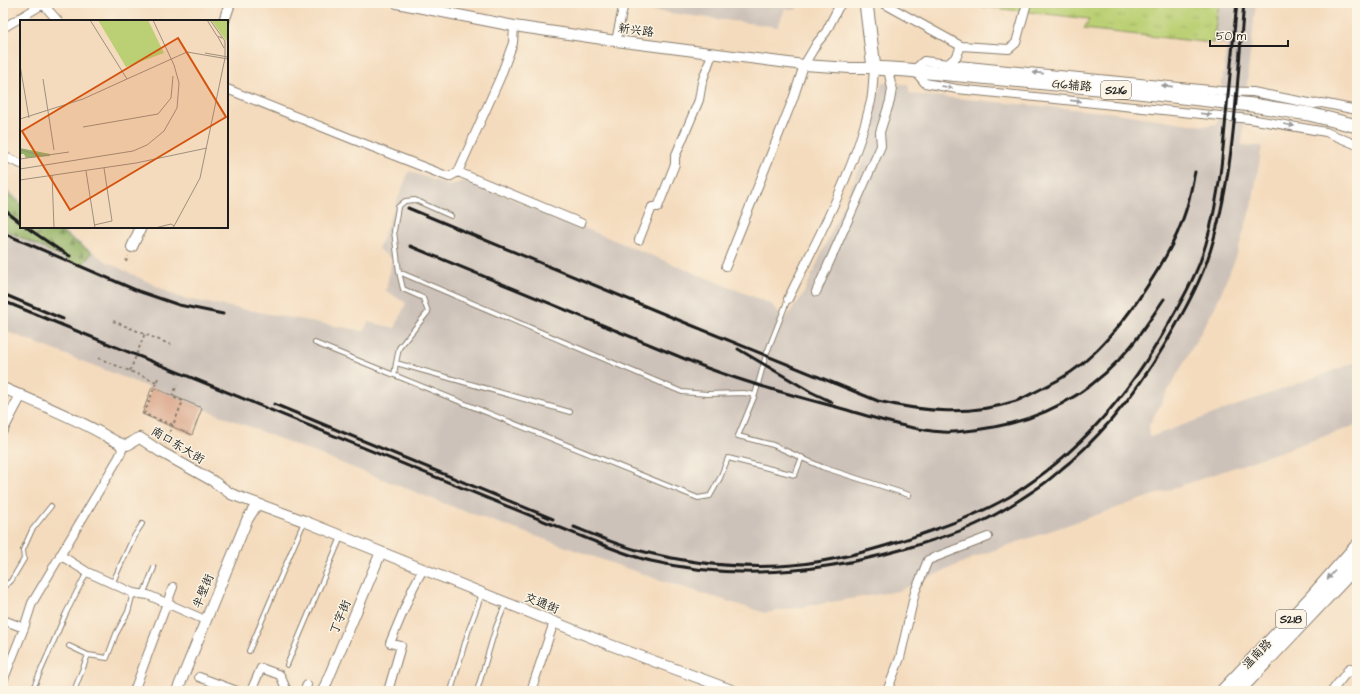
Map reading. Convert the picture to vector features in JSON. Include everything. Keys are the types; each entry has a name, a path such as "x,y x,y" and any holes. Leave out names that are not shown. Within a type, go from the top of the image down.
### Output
{"main road":[{"path":"866,3 874,68"},
{"name":"G6辅路","path":"874,68 914,70 1130,91 1252,105 1309,114 1357,126"},
{"name":"温南路","path":"1223,691 1311,598 1357,546"},
{"name":"温南路","path":"1238,691 1357,565"}],"street":[{"path":"224,20 230,3"},
{"name":"新兴路","path":"397,3 514,26 616,41 804,65 874,68"},
{"path":"616,41 624,3"},
{"path":"726,266 793,99 804,65 817,43 826,32 842,3"},
{"path":"883,3 961,46 1009,49 1016,43 1027,3"},
{"path":"3,28 44,4 57,20"},
{"path":"228,89 449,177 458,172 500,78 513,43 514,26"},
{"path":"948,64 957,56 961,46"},
{"path":"639,240 652,207 658,207 675,164 675,157 699,100 702,82 712,54"},
{"path":"1357,110 1322,103 1314,104 1253,92 1220,91 924,61 914,70 925,83 957,89 1258,120 1326,132 1357,145"},
{"path":"788,299 847,176 858,147 871,100 874,68"},
{"path":"816,292 881,146 880,132 890,101 892,89 888,69"},
{"path":"3,156 20,164"},
{"path":"458,172 581,223"},
{"path":"132,247 141,228"},
{"path":"3,388 96,430 119,443 122,450 32,603 24,628 3,681"},
{"path":"3,429 21,395"},
{"name":"南口东大街","path":"119,443 126,445 135,439 140,438 161,452 213,481 231,494 341,536"},
{"name":"半壁街","path":"176,691 247,520 257,504"},
{"name":"交通街","path":"341,536 608,644 734,691"},
{"path":"887,691 900,658 915,592 928,560 988,537"},
{"name":"丁字街","path":"323,691 381,552"},
{"path":"60,555 87,572 112,584 133,593 148,596 205,620"},
{"path":"388,691 401,646 390,643 413,588 423,569"},
{"path":"134,691 173,587"},
{"path":"3,620 24,628"},
{"path":"530,691 554,622"},
{"path":"251,691 261,668 280,676 287,691"},
{"path":"1332,691 1349,670 1357,675"},
{"path":"199,677 237,691"}],"lane":[{"path":"394,374 399,348 428,312 423,298 403,289 399,272 394,231 398,207 405,201 415,200 451,216"},
{"path":"399,272 682,392 707,394 744,393 755,395"},
{"path":"788,299 766,355 755,395 738,436 773,445 822,467 909,495"},
{"path":"315,343 698,498 710,496 720,478 728,458 795,475 802,457"},
{"path":"396,363 570,412"},
{"path":"3,587 11,581 24,559 23,550 32,530 51,506"},
{"path":"249,651 304,522"},
{"path":"112,584 133,538 142,524"},
{"path":"287,665 341,536"},
{"path":"143,595 154,568"},
{"path":"32,691 71,602 87,572"},
{"path":"69,646 88,656 107,658 116,634 128,612 133,593"},
{"path":"451,691 469,629 482,593"},
{"path":"477,691 494,634 506,603"},
{"path":"74,691 88,656"}],"path":[{"path":"113,321 174,346"},
{"path":"130,371 145,333"},
{"path":"98,358 159,383"},
{"path":"158,378 144,414 173,426"},
{"path":"161,452 183,401 172,397 177,385"}],"shaded area":[{"path":"633,3 798,3 796,10 785,9 778,27 632,8"},
{"path":"1219,3 1256,3 1242,145 1262,146 1252,204 1236,257 1215,307 1149,425 1150,437 1357,362 1357,425 980,555 898,591 765,613 654,578 453,507 3,330 3,187 20,199 20,228 59,228 107,262 181,298 364,331 368,322 395,328 406,303 386,291 392,259 378,249 409,171 450,186 466,180 771,304 785,319 803,295 862,163 882,82 908,85 910,94 1115,113 1204,126 1217,124 1227,45 1213,43"}],"green space":[{"path":"952,3 1219,3 1213,43 1084,29 1089,19"},
{"path":"3,190 20,203 20,228 55,228 92,253 81,266 3,229"}],"building":[{"path":"152,387 202,408 192,435 142,414"}],"railway":[{"path":"574,527 629,548 689,561 743,566 779,566 811,563 889,545 971,516 1009,497 1058,462 1101,420 1138,373 1178,307 1200,262 1211,226 1218,190 1237,3"},
{"path":"3,301 588,539 643,559 683,567 715,571 778,572 841,564 872,557 904,549 962,530 981,522 1012,505 1042,485 1086,447 1115,415 1142,380 1165,344 1193,293 1207,261 1216,230 1229,166 1244,3"},
{"path":"408,208 878,401 912,408 947,411 982,409 1016,401 1070,373 1099,348 1116,330 1136,303 1165,258 1182,222 1189,201 1195,172"},
{"path":"3,209 20,222"},
{"path":"27,228 70,256"},
{"path":"3,233 138,291 179,305 223,314"},
{"path":"410,246 723,374 773,390 891,423 917,429 943,432 975,430 1014,422 1034,416 1070,399 1087,388 1117,361 1144,329 1164,299"},
{"path":"3,294 63,319"},
{"path":"738,349 811,392 832,402"},
{"path":"274,404 553,519"}]}
